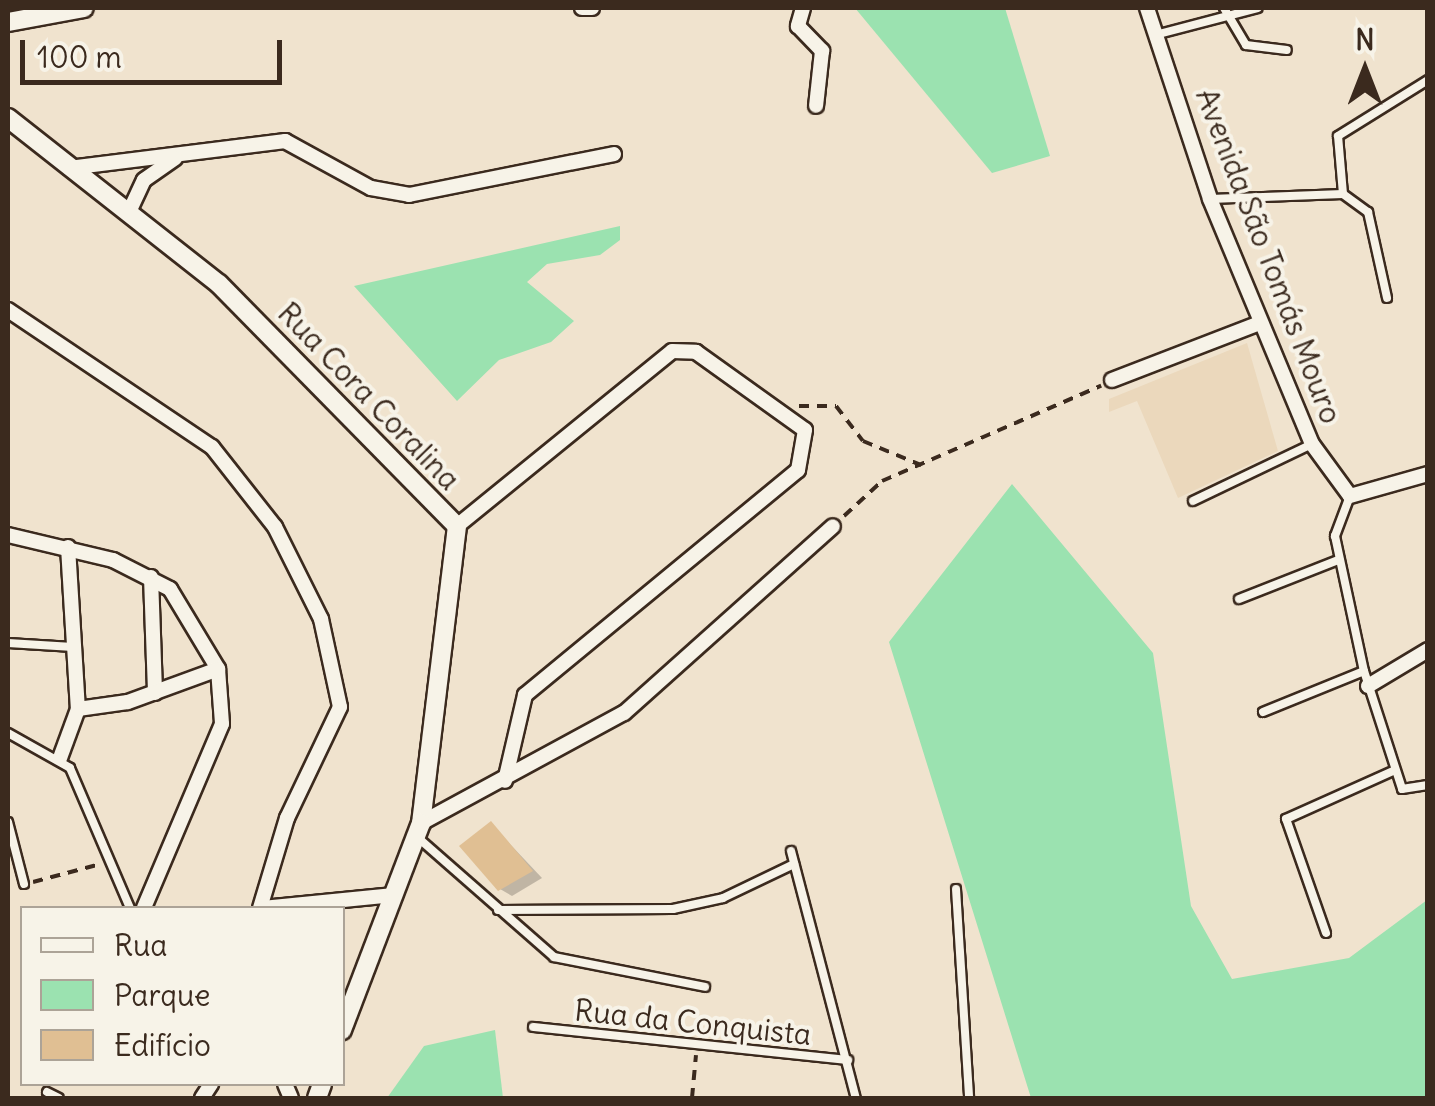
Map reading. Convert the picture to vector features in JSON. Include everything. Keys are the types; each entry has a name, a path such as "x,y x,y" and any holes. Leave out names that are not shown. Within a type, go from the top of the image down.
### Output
{"street":[{"path":"8,22 84,8"},
{"path":"582,8 592,8"},
{"path":"803,8 798,26 822,51 816,106"},
{"name":"Avenida São Tomás Mouro","path":"1147,8 1210,199 1260,323 1312,444 1350,496"},
{"name":"Rua Cora Coralina","path":"8,118 219,284 457,526 419,830 345,1022"},
{"path":"69,168 286,142 372,188 409,196 614,154"},
{"path":"129,212 144,180 181,155"},
{"path":"8,310 212,447 275,527 321,619 340,707 287,818 262,906"},
{"path":"1112,380 1260,323"},
{"path":"457,526 672,351 696,352 778,406 806,430 798,470 539,679 519,710 505,781"},
{"path":"1350,496 1428,474"},
{"path":"419,830 624,713 833,526"},
{"path":"8,534 68,547 150,578 187,608 218,668 222,724 145,906"},
{"path":"60,758 78,710 68,547"},
{"path":"150,578 155,693"},
{"path":"1366,679 1428,650"},
{"path":"78,710 155,693 218,668"},
{"path":"281,906 394,895"}],"lane":[{"path":"1155,35 1225,12 1258,8"},
{"path":"1225,12 1246,46 1288,50"},
{"path":"1343,194 1338,136 1428,80"},
{"path":"1210,199 1343,194 1368,212 1387,298"},
{"path":"1193,501 1312,444"},
{"path":"1350,496 1338,520 1338,560 1366,679 1392,771 1402,789 1428,785"},
{"path":"1238,599 1338,560"},
{"path":"8,643 75,647"},
{"path":"1263,712 1366,679"},
{"path":"8,733 60,758 129,906"},
{"path":"1326,933 1286,818 1392,771"},
{"path":"8,822 24,884"},
{"path":"419,830 498,910 554,957 705,987"},
{"path":"791,851 856,1098"},
{"path":"498,910 674,909 723,898 794,864"},
{"path":"956,889 969,1098"},
{"name":"Rua da Conquista","path":"533,1028 848,1060"},
{"path":"47,1092 59,1098"}],"path":[{"path":"833,526 882,480 1112,380"},
{"path":"778,406 836,406 863,440 921,465"},
{"path":"24,884 111,862"},
{"path":"692,1098 697,1045"}],"shaded area":[{"path":"1247,343 1278,451 1178,498 1137,401 1109,412 1109,399"}],"green space":[{"path":"855,8 1005,8 1050,156 992,173"},
{"path":"620,226 620,240 600,255 547,264 527,282 574,321 551,342 499,360 457,401 354,286"},
{"path":"1012,484 1153,653 1191,906 1232,979 1349,958 1427,900 1427,1098 1031,1098 889,642"},
{"path":"495,1030 503,1098 387,1098 424,1046"}],"building":[{"path":"491,821 533,871 498,891 459,846"}]}
